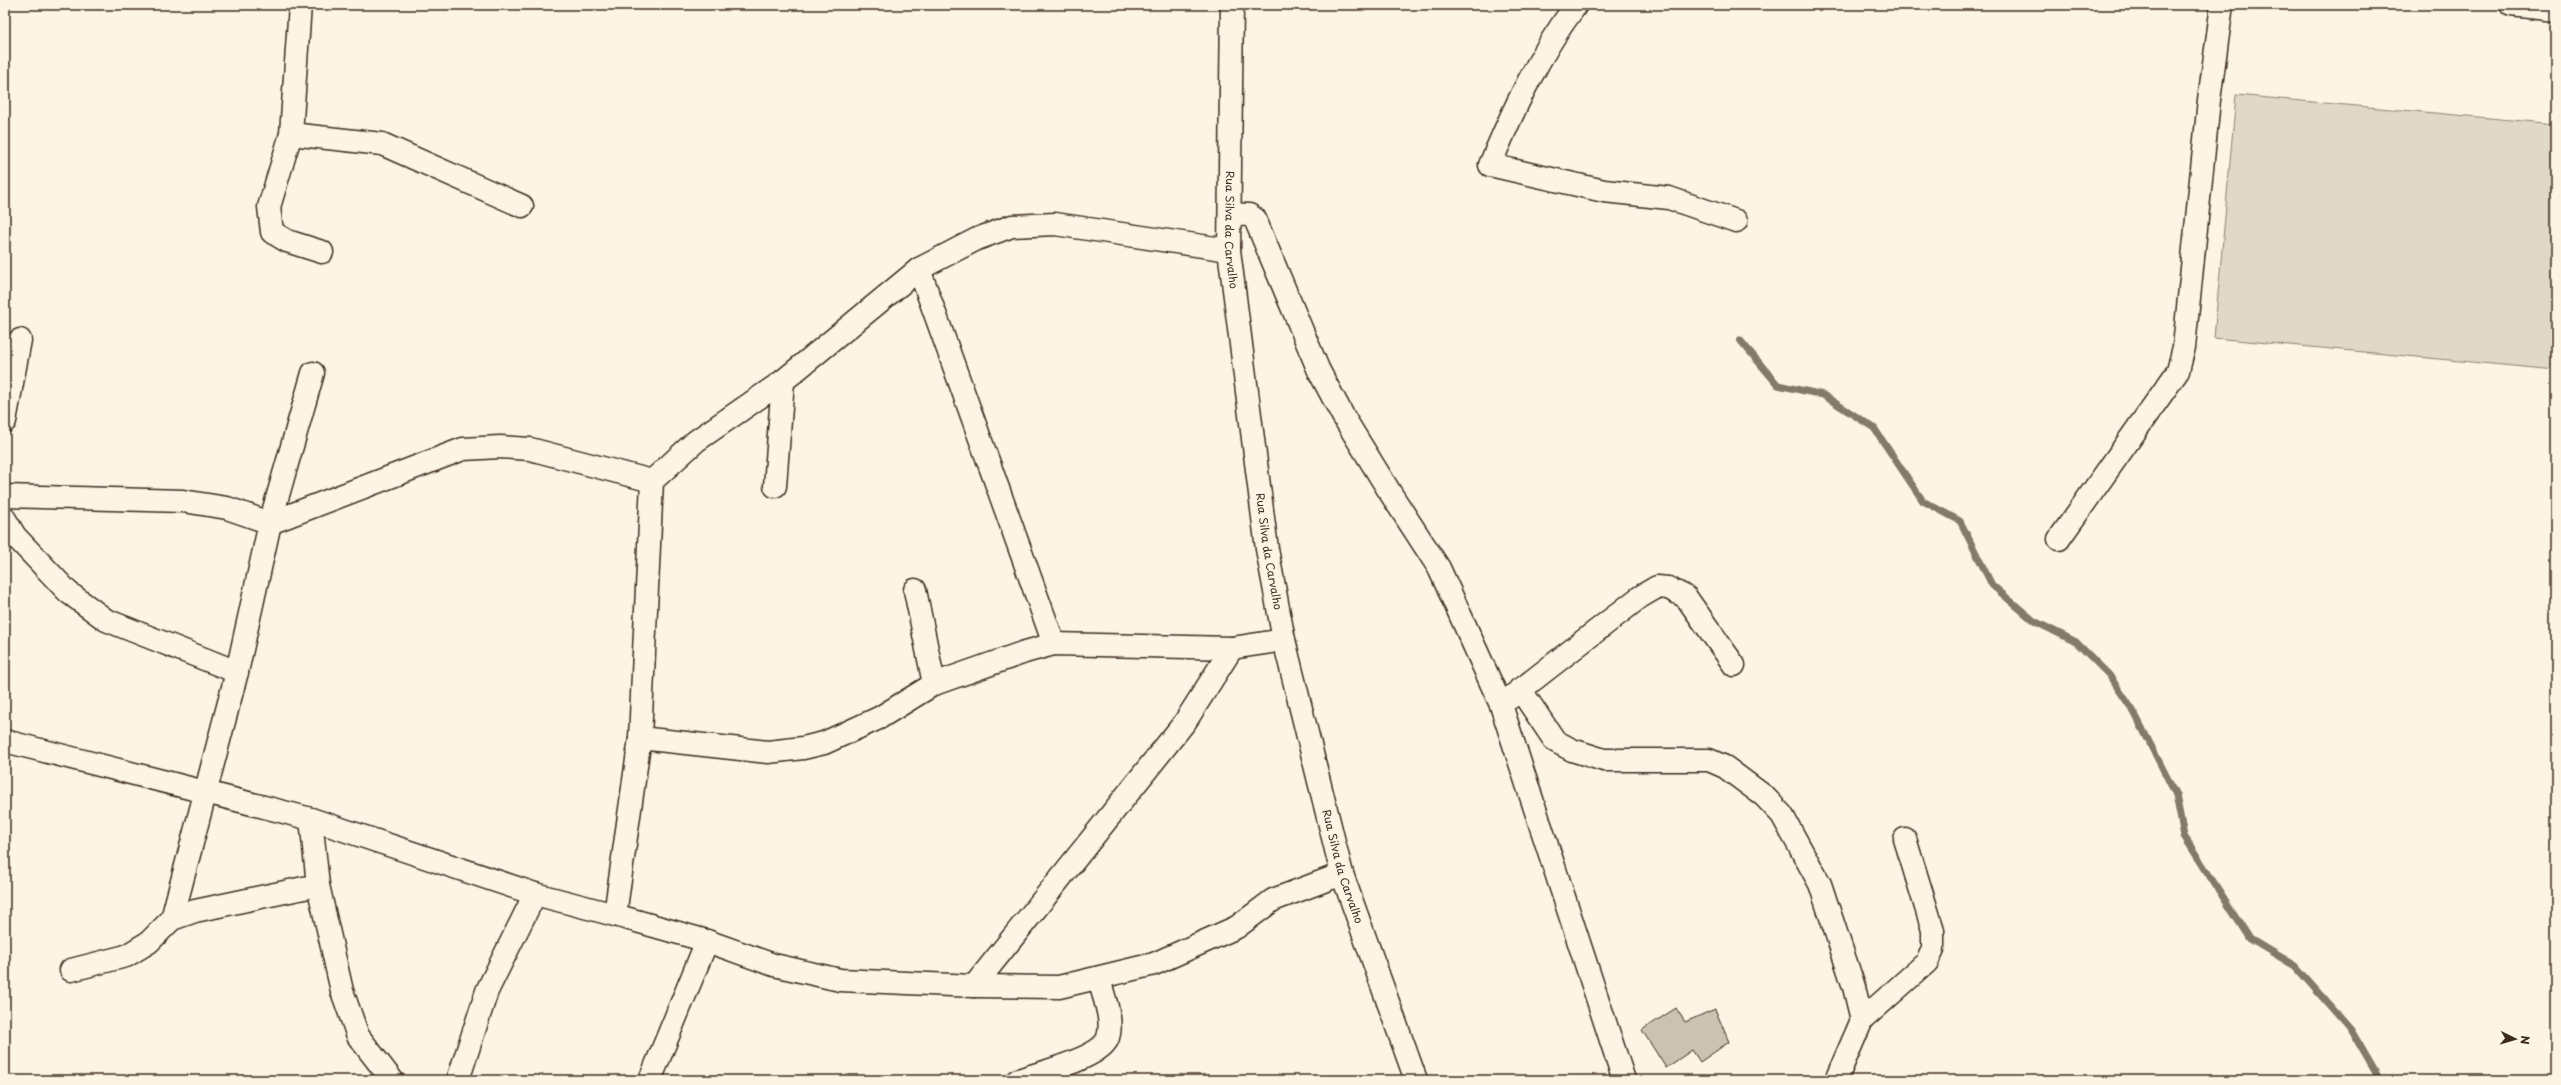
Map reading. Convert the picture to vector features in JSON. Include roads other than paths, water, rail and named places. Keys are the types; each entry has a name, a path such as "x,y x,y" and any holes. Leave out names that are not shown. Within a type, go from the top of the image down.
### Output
{"street":[{"path":"300,5 291,134 269,207 272,232 287,241 322,252"},
{"name":"Rua Silva da Carvalho","path":"1232,5 1229,250 1267,549 1284,640 1342,874 1416,1080"},
{"path":"1576,5 1553,35 1517,102 1490,165 1604,191 1669,198 1736,221"},
{"path":"2059,539 2178,372 2184,347 2209,100 2222,5"},
{"path":"2511,5 2556,10"},
{"path":"291,134 382,144 522,206"},
{"path":"1230,214 1249,215 1255,219 1319,370 1343,416 1390,494 1439,568 1501,705 1624,1080"},
{"path":"615,915 640,738 652,481 696,441 783,381 919,270 977,239 1012,226 1056,224 1229,250"},
{"path":"919,270 1054,644"},
{"path":"5,421 20,340"},
{"path":"172,920 237,672 270,523 313,373"},
{"path":"775,486 783,381"},
{"path":"5,496 183,501 227,508 270,523 463,449 500,447 530,449 652,481"},
{"path":"5,519 15,536 68,592 106,620 237,672"},
{"path":"1501,705 1640,597 1658,587 1668,588 1686,596 1734,665"},
{"path":"915,590 934,684"},
{"path":"640,738 768,752 803,748 824,743 879,718 934,684 1024,652 1054,644 1232,648 1284,640"},
{"path":"974,986 1185,722 1232,648"},
{"path":"1520,689 1555,741 1572,750 1604,760 1708,760 1725,767 1764,796 1782,815 1820,884 1854,987 1862,1020"},
{"path":"5,741 311,819 535,894 707,941 774,965 840,980 974,986 1059,987 1099,979 1161,961 1237,928 1273,900 1342,874"},
{"path":"311,819 318,885 342,991 358,1036 392,1080"},
{"path":"1836,1080 1862,1020 1927,962 1933,949 1933,930 1905,839"},
{"path":"70,970 126,956 149,942 172,920 195,911 318,885"},
{"path":"458,1080 487,991 535,894"},
{"path":"650,1080 707,941"},
{"path":"1018,1080 1098,1051 1107,1039 1109,1027 1099,979"}],"waterway":[{"path":"1740,340 1778,385 1823,395 1874,428 1923,501 1960,521 1992,585 2034,621 2076,642 2109,675 2134,712 2176,795 2184,836 2250,939 2295,966 2351,1030 2380,1080"}]}
